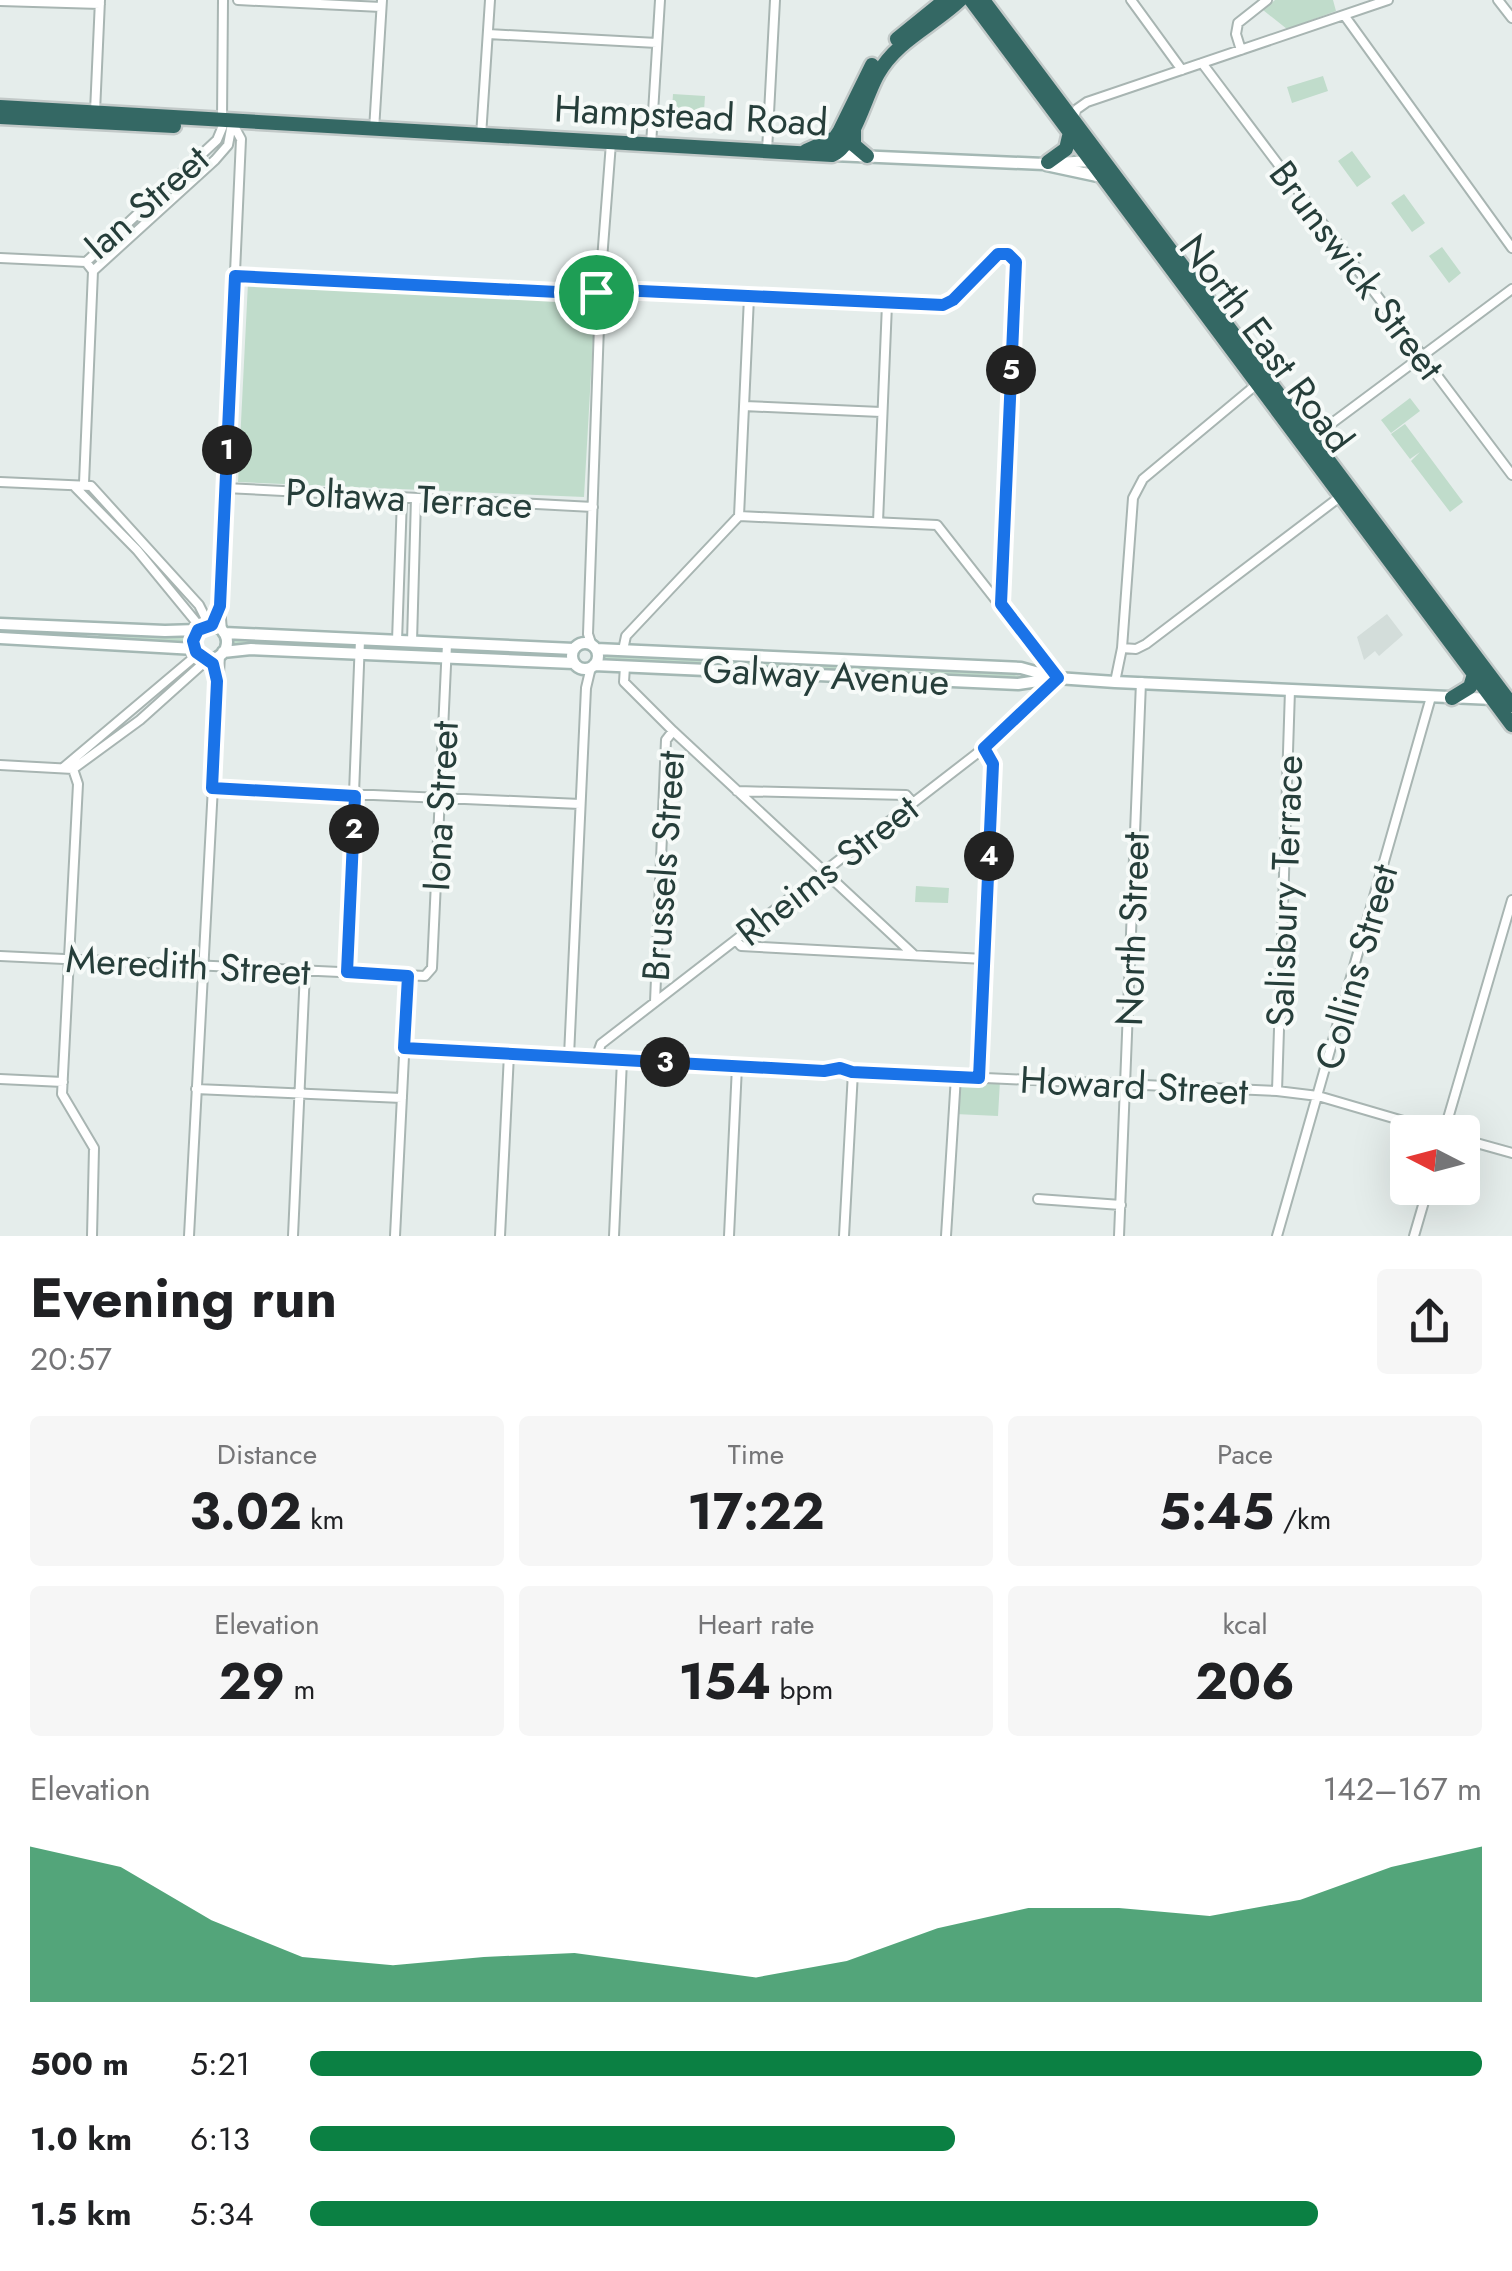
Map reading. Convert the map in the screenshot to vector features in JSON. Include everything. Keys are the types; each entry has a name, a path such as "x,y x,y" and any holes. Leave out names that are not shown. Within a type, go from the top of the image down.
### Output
{"highway":[{"path":"801,154 834,138 878,56 945,0"},
{"path":"832,155 841,152 888,58 960,0"},
{"name":"North East Road","path":"971,0 1075,118 1090,161"},
{"name":"North East Road","path":"984,0 1075,118 1106,172 1257,384 1307,442 1341,496 1474,674 1503,700"},
{"name":"Hampstead Road","path":"0,107 231,125 832,155"},
{"name":"Hampstead Road","path":"0,117 95,117"},
{"path":"1046,163 1066,149 1075,118"},
{"path":"855,124 854,144 867,156"},
{"path":"1090,161 1106,172"},
{"name":"North East Road","path":"1106,172 1503,700 1512,725"},
{"path":"1452,698 1470,687 1474,674"}],"street":[{"path":"190,1236 217,681 210,657 193,639 213,624 225,488 241,139 231,125 223,0"},
{"path":"238,0 381,4 374,130"},
{"path":"481,136 490,0"},
{"path":"651,145 660,0"},
{"path":"767,152 776,0"},
{"path":"1131,0 1182,70"},
{"path":"1241,50 1236,34 1238,23 1267,0"},
{"path":"1075,118 1182,70 1388,0"},
{"path":"1498,0 1512,18"},
{"path":"0,1 100,2 95,117"},
{"path":"1344,15 1512,248"},
{"path":"488,34 657,43"},
{"name":"Brunswick Street","path":"1202,63 1512,475"},
{"name":"Ian Street","path":"0,258 86,262 231,125"},
{"name":"Ian Street","path":"93,271 215,160 228,145 231,125"},
{"path":"568,1056 610,143"},
{"name":"Hampstead Road","path":"832,155 1046,163 1090,161"},
{"name":"Hampstead Road","path":"1046,163 1106,172"},
{"path":"235,276 943,305 953,300 998,254 1008,254 1016,262 1001,604"},
{"path":"86,262 93,271 79,485 148,562 213,624"},
{"path":"1307,442 1512,288"},
{"path":"623,650 626,636 739,516 749,297"},
{"path":"878,522 887,304"},
{"path":"1115,682 1122,648 1133,498 1143,480 1257,384"},
{"path":"744,406 881,412"},
{"path":"0,482 91,486 198,604 226,643 140,720 68,768 0,764"},
{"name":"Poltawa Terrace","path":"225,488 593,506"},
{"path":"1122,648 1136,650 1146,644 1341,496"},
{"path":"398,641 402,498"},
{"path":"412,642 416,498"},
{"path":"739,516 936,525 1058,678"},
{"name":"Galway Avenue","path":"0,624 213,624 360,640 586,644 623,650 1021,668 1058,678 1115,682 1503,700"},
{"name":"Galway Avenue","path":"0,638 210,657 252,650 1018,684 1058,678"},
{"path":"347,972 360,640"},
{"name":"Iona Street","path":"432,968 448,644"},
{"path":"586,644 598,656 586,666"},
{"path":"210,657 217,681"},
{"path":"68,768 210,657"},
{"path":"625,666 624,682 672,732 914,955"},
{"name":"Rheims Street","path":"596,1058 601,1044 984,748 1058,678"},
{"name":"North Street","path":"1120,1236 1141,682"},
{"name":"Salisbury Terrace","path":"1276,1092 1290,690"},
{"name":"Collins Street","path":"1276,1236 1431,697"},
{"name":"Brussels Street","path":"655,1002 666,740 672,732"},
{"path":"979,1078 993,764 984,748"},
{"path":"68,768 78,784 62,1094 94,1148 92,1236"},
{"path":"212,788 580,804"},
{"path":"737,791 906,795 913,803"},
{"path":"1448,1115 1512,900"},
{"path":"736,940 741,946 984,959"},
{"name":"Meredith Street","path":"0,956 408,976 425,976 432,968"},
{"path":"293,1236 304,971"},
{"path":"395,1236 408,976"},
{"name":"Howard Street","path":"404,1048 1276,1092 1318,1096 1390,1117"},
{"path":"500,1236 509,1054"},
{"path":"614,1236 622,1060"},
{"path":"729,1236 737,1066"},
{"path":"844,1236 852,1072"},
{"path":"946,1236 956,1076"},
{"path":"0,1079 62,1082"},
{"path":"196,1090 402,1098"},
{"path":"1480,1144 1512,1153"},
{"path":"1038,1199 1121,1205"},
{"path":"1414,1236 1423,1205"}],"shaded area":[{"path":"1387,614 1403,635 1379,656 1375,651 1364,660 1357,637"}],"green space":[{"path":"1275,0 1333,0 1336,11 1287,29 1263,10"},
{"path":"1323,76 1328,91 1292,103 1287,87"},
{"path":"673,94 705,96 704,111 672,109"},
{"path":"1352,151 1371,177 1357,187 1338,161"},
{"path":"1404,194 1425,223 1412,232 1391,203"},
{"path":"1442,247 1461,273 1449,283 1429,256"},
{"path":"248,283 585,299 595,304 584,497 238,482"},
{"path":"1410,398 1420,411 1391,433 1381,420"},
{"path":"1405,424 1463,502 1450,512 1411,461 1420,452 1410,459 1391,434"},
{"path":"2,628 87,633 87,636 1,634"},
{"path":"98,633 191,633 189,646 99,640"},
{"path":"232,637 351,643 351,651 228,649"},
{"path":"453,648 569,652 569,661 453,656"},
{"path":"602,653 702,661 701,666 602,663"},
{"path":"714,658 807,663 809,670 711,666"},
{"path":"820,664 912,667 915,675 819,670"},
{"path":"927,668 994,671 1030,678 985,680 924,675"},
{"path":"916,886 949,888 948,903 915,902"},
{"path":"957,1079 1000,1081 998,1116 955,1114"}],"route":[{"path":"998,254 1008,254 1016,262 1001,604 1058,678 984,748 993,764 979,1078 852,1072 846,1068 824,1071 404,1048 408,976 347,972 355,796 212,788 217,681 213,664 196,652 193,641 198,630 212,625 220,606 235,276 596,292 603,286 619,290 943,305 953,300 998,254"}]}
